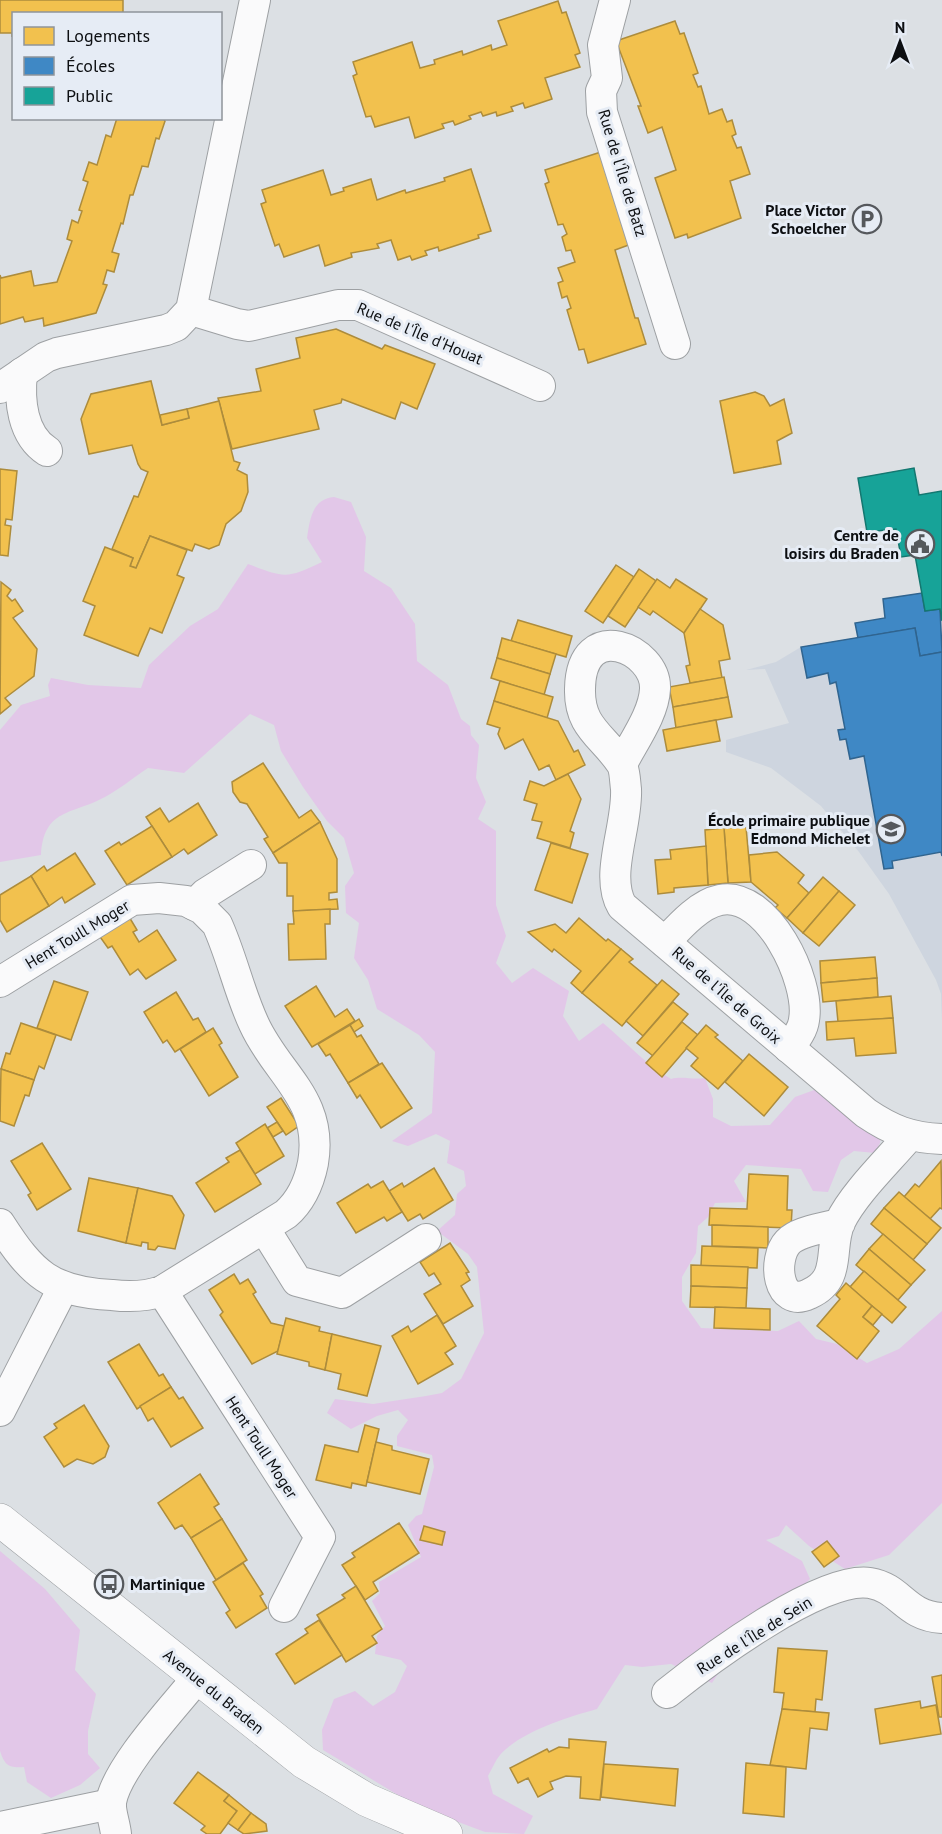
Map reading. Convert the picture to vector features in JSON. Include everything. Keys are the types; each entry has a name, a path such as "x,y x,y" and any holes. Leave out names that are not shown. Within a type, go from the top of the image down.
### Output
{"street":[{"path":"47,451 36,441 11,381 45,357 57,352 166,330 176,326 191,310 255,0"},
{"name":"Rue de l'Île de Batz","path":"615,0 603,45 607,78 601,91 602,112 675,344"},
{"name":"Rue de l'Île d'Houat","path":"191,310 249,326 338,305 358,305 540,386"},
{"name":"Rue de l'Île de Groix","path":"622,764 626,807 614,886 622,906 866,1113 890,1128 909,1136 942,1139"},
{"path":"194,905 205,894 251,866"},
{"name":"Hent Toull Moger","path":"0,982 126,903 159,898 194,905 211,916 217,924 254,1025 308,1107 314,1122 315,1149 303,1194 286,1214 162,1291 138,1297 63,1288 31,1266 0,1224"},
{"name":"Rue de l'Île de Groix","path":"665,942 691,917 720,900 733,900 757,911 789,951 801,985 804,1022 789,1048"},
{"path":"840,1223 909,1136"},
{"path":"264,1228 297,1281 342,1293 426,1239"},
{"path":"0,1411 63,1288"},
{"name":"Hent Toull Moger","path":"162,1291 320,1537 284,1607"},
{"name":"Avenue du Braden","path":"0,1520 325,1777 387,1810 446,1834"},
{"name":"Rue de l'Île de Sein","path":"667,1693 718,1655 776,1617 834,1588 858,1582 871,1583 896,1595 916,1613 942,1618"},
{"path":"116,1834 111,1804 115,1789 129,1766 197,1678"},
{"path":"0,1827 111,1804"}],"shaded area":[{"path":"334,497 351,502 366,537 364,571 391,588 415,624 417,661 448,685 461,719 470,726 471,735 479,745 476,778 486,802 478,819 496,831 496,905 506,936 496,963 512,983 533,968 569,991 563,1016 579,1041 603,1023 644,1060 671,1079 705,1078 713,1099 713,1117 731,1126 770,1125 795,1097 817,1089 881,1133 880,1143 875,1153 854,1151 841,1160 828,1192 813,1191 801,1169 746,1165 734,1181 746,1202 715,1203 708,1217 698,1226 696,1253 682,1277 682,1301 701,1328 778,1331 799,1321 816,1339 837,1344 867,1363 899,1349 942,1311 942,1503 889,1555 845,1569 809,1546 786,1525 779,1536 766,1540 802,1561 810,1579 723,1666 712,1683 671,1664 642,1667 625,1665 597,1709 532,1732 500,1755 488,1776 493,1794 533,1816 524,1834 485,1832 418,1807 323,1750 322,1730 334,1699 355,1691 373,1706 395,1692 407,1666 401,1660 375,1654 377,1636 385,1626 372,1601 380,1593 379,1582 421,1557 408,1525 416,1516 422,1514 434,1467 432,1455 397,1446 397,1436 408,1420 398,1410 377,1416 351,1429 327,1413 335,1399 373,1404 442,1393 461,1379 484,1333 477,1267 468,1254 437,1231 455,1215 457,1194 466,1186 464,1171 447,1163 450,1141 436,1134 408,1146 392,1141 432,1113 435,1052 419,1035 377,1009 368,980 354,958 359,923 346,913 345,886 354,873 344,838 327,821 303,787 281,751 274,725 250,714 184,773 148,768 105,797 62,815 54,821 43,840 41,855 0,862 0,730 21,705 50,696 48,685 51,678 88,685 141,688 149,665 190,626 218,609 248,564 285,575 322,562 307,538 309,524 317,506"},
{"name":"École primaire publique Edmond Michelet","path":"922,593 940,609 942,621 942,1021 941,994 936,980 889,894 859,852 821,806 771,768 726,752 726,740 789,723 765,669 746,670 776,662 801,647 857,638 855,623 885,618 883,599"},
{"path":"0,1551 45,1589 80,1630 75,1670 96,1694 88,1731 88,1754 100,1768 80,1785 51,1798 27,1782 24,1767 15,1767 6,1763 0,1751"}],"building: Logements":[{"path":"0,0 123,0 123,12 12,12 12,33 0,33"},
{"path":"558,1 562,13 566,12 580,53 575,55 580,67 545,78 552,99 525,108 523,103 511,107 513,111 497,116 496,112 483,116 481,112 455,125 453,121 442,124 444,128 415,138 409,117 375,127 371,116 366,117 353,76 357,74 353,62 412,42 420,68 435,64 434,60 462,51 463,55 491,45 492,50 507,45 498,21"},
{"path":"675,21 680,34 684,33 698,73 693,75 698,87 701,86 709,114 722,109 727,122 732,120 736,134 732,136 737,148 741,147 750,174 730,181 741,218 688,238 687,234 675,238 655,178 676,170 662,127 648,133 638,106 641,106 616,41"},
{"path":"116,120 165,121 159,139 156,138 148,167 142,166 133,195 130,195 123,224 121,223 112,252 119,254 114,272 107,270 103,284 107,285 96,313 44,326 43,318 25,322 23,317 0,324 0,275 1,278 31,271 34,286 57,282 72,241 67,239 72,220 78,223 82,211 79,210 88,182 83,180 89,162 97,165 106,135 111,137"},
{"path":"604,151 634,243 615,250 635,318 638,318 646,344 588,363 584,349 579,350 567,310 571,308 567,296 562,298 558,283 563,281 558,268 575,262 571,250 566,251 562,237 567,234 563,224 558,225 545,184 549,182 545,170"},
{"path":"471,169 491,231 478,235 479,238 439,251 438,247 425,251 427,255 412,260 410,256 398,260 391,240 377,244 379,248 351,253 352,257 325,266 319,245 284,257 279,244 275,246 261,204 266,202 262,190 323,170 331,195 344,191 343,188 371,179 377,200 405,190 406,193 445,181 444,178"},
{"path":"336,329 382,349 385,345 435,364 417,409 401,402 395,419 342,399 341,403 314,410 319,429 232,449 218,398 261,391 256,369 300,358 296,338"},
{"path":"151,381 162,425 189,418 187,409 219,401 234,461 240,463 237,470 247,475 248,492 241,511 226,524 219,545 209,549 195,544 192,551 150,536 136,568 130,566 133,558 112,549 134,496 138,497 148,472 141,469 138,464 132,445 89,454 81,419 91,394"},
{"path":"755,392 764,396 770,406 784,399 792,433 777,441 781,464 734,473 720,401"},
{"path":"187,409 189,418 162,425 160,415"},
{"path":"0,469 17,471 12,520 6,519 5,525 11,526 8,556 0,555"},
{"path":"150,536 187,550 177,575 184,578 162,633 150,628 138,656 84,635 95,606 83,601 105,547 133,558 130,566 136,568"},
{"path":"616,565 634,577 603,623 585,611"},
{"path":"639,569 656,581 625,627 608,616"},
{"path":"657,579 670,588 676,579 707,599 684,633 653,611 650,615 638,607"},
{"path":"1,582 11,590 7,596 12,601 15,599 23,611 13,618 37,649 34,676 5,698 11,705 0,714"},
{"path":"700,609 723,625 730,659 719,661 722,678 690,683 686,666 690,665 684,633"},
{"path":"518,620 572,636 566,657 511,641"},
{"path":"502,638 556,654 550,674 497,658"},
{"path":"497,658 550,674 544,695 491,678"},
{"path":"724,677 728,697 673,707 669,687"},
{"path":"500,681 553,697 547,718 494,701"},
{"path":"728,697 732,717 676,728 673,707"},
{"path":"494,701 558,721 574,752 578,750 585,765 556,780 549,765 539,770 523,739 505,749 498,734 500,728 487,724"},
{"path":"716,720 720,741 667,751 663,730"},
{"path":"263,763 299,818 311,810 320,822 273,853 264,839 268,837 247,804 240,802 233,792 232,782"},
{"path":"568,774 581,799 570,831 574,833 570,848 537,838 542,822 532,820 537,804 524,800 530,781 544,786"},
{"path":"198,803 217,835 188,854 184,849 172,857 146,817 160,808 169,822"},
{"path":"320,822 337,859 337,892 329,893 329,900 337,899 338,909 293,911 293,896 287,896 287,863 279,863 273,853"},
{"path":"152,826 172,857 127,885 105,851 119,842 121,845"},
{"path":"746,827 751,882 728,883 724,828"},
{"path":"724,828 728,883 708,885 705,830"},
{"path":"551,843 588,854 572,903 535,890"},
{"path":"706,846 708,885 674,888 674,892 658,894 655,860 671,859 670,850"},
{"path":"777,852 804,875 798,883 809,893 787,918 775,908 778,905 751,882 749,855"},
{"path":"75,853 95,884 65,903 62,897 49,906 31,876 44,866 47,871"},
{"path":"31,876 49,906 7,932 0,920 0,895"},
{"path":"823,877 839,891 803,933 787,918"},
{"path":"839,891 855,905 819,946 803,933"},
{"path":"330,909 330,924 325,924 326,959 289,960 288,924 294,924 293,911"},
{"path":"128,915 137,930 133,932 139,942 157,930 176,960 146,979 138,969 130,975 112,946 108,948 98,934"},
{"path":"579,918 606,941 608,939 621,949 582,993 571,983 581,971 554,949 552,952 528,932 555,924 566,933"},
{"path":"621,949 633,959 629,962 657,985 622,1026 582,993"},
{"path":"875,957 877,978 821,983 820,961"},
{"path":"877,978 878,997 823,1002 821,983"},
{"path":"662,980 679,994 643,1036 626,1021"},
{"path":"54,981 88,992 71,1040 37,1028"},
{"path":"316,986 335,1017 347,1009 355,1021 312,1047 285,1006"},
{"path":"176,992 193,1020 198,1018 206,1032 175,1052 167,1040 163,1043 144,1012"},
{"path":"891,996 893,1018 838,1022 836,1001"},
{"path":"673,1002 688,1014 653,1056 637,1043"},
{"path":"893,1018 896,1053 856,1056 854,1038 827,1040 826,1022"},
{"path":"359,1019 363,1026 354,1032 350,1025"},
{"path":"682,1022 698,1035 662,1077 646,1063"},
{"path":"21,1023 56,1035 44,1069 39,1066 34,1080 1,1069 6,1053 10,1054"},
{"path":"350,1025 357,1037 361,1035 379,1064 348,1083 330,1054 326,1056 318,1044"},
{"path":"706,1025 718,1035 715,1037 743,1061 718,1089 691,1066 698,1058 686,1048"},
{"path":"213,1028 222,1043 219,1045 238,1077 209,1096 180,1049"},
{"path":"749,1054 788,1087 764,1116 725,1082"},
{"path":"382,1063 412,1108 381,1128 360,1095 357,1098 348,1083"},
{"path":"1,1069 34,1080 29,1096 25,1095 14,1126 0,1121"},
{"path":"281,1098 299,1126 286,1135 267,1107"},
{"path":"277,1122 283,1131 273,1137 267,1128"},
{"path":"265,1124 284,1156 255,1174 236,1143"},
{"path":"42,1143 71,1189 37,1210 28,1195 31,1193 11,1161"},
{"path":"240,1150 261,1184 215,1212 196,1183 229,1162 226,1158"},
{"path":"941,1161 942,1209 940,1208 930,1219 904,1197 915,1184 919,1187"},
{"path":"434,1168 453,1200 423,1219 420,1214 408,1221 389,1191 402,1183 404,1187"},
{"path":"749,1174 788,1176 787,1210 792,1210 791,1228 709,1225 710,1208 747,1209"},
{"path":"89,1178 138,1188 126,1243 78,1231"},
{"path":"383,1181 402,1212 387,1221 384,1217 356,1233 337,1203 368,1184 371,1188"},
{"path":"138,1188 172,1196 184,1215 175,1249 158,1246 155,1250 148,1249 148,1243 142,1242 141,1246 126,1243"},
{"path":"899,1192 941,1228 927,1244 884,1208"},
{"path":"884,1208 927,1244 913,1260 871,1224"},
{"path":"712,1225 768,1227 768,1248 712,1246"},
{"path":"883,1234 925,1270 911,1285 869,1249"},
{"path":"450,1243 469,1272 466,1273 470,1280 461,1286 473,1306 443,1324 424,1294 441,1284 434,1273 429,1276 420,1262"},
{"path":"702,1246 758,1248 757,1268 701,1266"},
{"path":"869,1249 911,1285 898,1300 856,1265"},
{"path":"691,1265 748,1267 747,1288 691,1286"},
{"path":"864,1271 906,1307 892,1323 850,1287"},
{"path":"234,1274 240,1284 248,1279 256,1292 253,1294 271,1323 284,1326 278,1351 252,1364 220,1315 223,1312 209,1290"},
{"path":"846,1283 872,1306 863,1317 879,1331 857,1359 817,1326 840,1299 836,1295"},
{"path":"691,1286 747,1288 746,1308 690,1307"},
{"path":"872,1306 882,1314 873,1325 863,1317"},
{"path":"715,1307 770,1309 770,1330 714,1328"},
{"path":"437,1315 456,1346 445,1353 453,1364 418,1384 392,1336 408,1326 411,1332"},
{"path":"286,1318 320,1327 319,1331 332,1334 325,1370 309,1366 309,1362 277,1354"},
{"path":"332,1334 381,1346 367,1396 338,1389 341,1374 325,1370"},
{"path":"139,1344 159,1376 163,1374 171,1387 137,1409 108,1362"},
{"path":"171,1387 179,1399 183,1397 203,1428 171,1447 153,1418 148,1421 140,1406"},
{"path":"84,1405 109,1446 105,1457 93,1464 77,1459 64,1467 44,1437 57,1428 54,1424"},
{"path":"365,1425 379,1429 366,1486 352,1483 351,1488 316,1480 325,1445 358,1452"},
{"path":"376,1442 392,1446 392,1450 429,1459 420,1494 367,1482"},
{"path":"200,1474 219,1504 214,1507 222,1519 191,1538 182,1525 175,1529 158,1503"},
{"path":"222,1519 247,1560 216,1580 191,1538"},
{"path":"399,1523 419,1553 373,1582 378,1591 365,1600 342,1565 355,1557 352,1553"},
{"path":"424,1526 445,1532 442,1545 420,1540"},
{"path":"827,1541 839,1556 824,1567 812,1552"},
{"path":"243,1563 263,1594 260,1596 267,1608 236,1628 226,1613 230,1610 213,1582"},
{"path":"356,1586 382,1629 372,1636 377,1643 346,1662 317,1615 345,1598 342,1595"},
{"path":"319,1620 342,1655 295,1684 276,1654 308,1633 305,1629"},
{"path":"778,1648 827,1651 822,1700 816,1699 815,1712 782,1709 784,1693 774,1692"},
{"path":"942,1675 942,1717 939,1717 932,1677"},
{"path":"920,1701 921,1708 936,1705 941,1734 880,1744 875,1709"},
{"path":"782,1709 829,1713 827,1730 810,1728 806,1769 770,1765"},
{"path":"569,1739 606,1742 600,1800 580,1798 581,1777 566,1776 550,1782 553,1789 538,1797 528,1778 518,1783 510,1768 547,1749 549,1752 559,1747 569,1748"},
{"path":"746,1763 786,1767 784,1817 743,1813"},
{"path":"604,1764 678,1769 675,1806 601,1797"},
{"path":"198,1772 229,1795 224,1801 237,1811 220,1834 207,1834 201,1830 205,1826 174,1803"},
{"path":"229,1795 251,1813 238,1830 228,1823 237,1811 224,1801"},
{"path":"251,1813 266,1824 267,1831 244,1834 238,1830"}],"building: Écoles":[{"path":"922,593 925,611 940,609 942,652 920,656 915,628 858,638 855,623 885,618 883,599"},
{"path":"915,628 920,656 942,652 942,856 941,852 892,861 893,868 884,869 864,756 850,759 846,739 840,740 838,730 845,729 836,682 830,684 828,673 807,678 801,647"}],"building: Public":[{"name":"Centre de loisirs du Braden","path":"914,468 919,495 942,491 942,621 940,609 925,611 915,555 901,557 896,529 867,532 858,478"}],"place":[{"name":"Place Victor Schoelcher","path":"867,219"},
{"name":"Centre de loisirs du Braden","path":"920,544"},
{"name":"École primaire publique Edmond Michelet","path":"891,829"},
{"name":"Martinique","path":"109,1584"}]}
